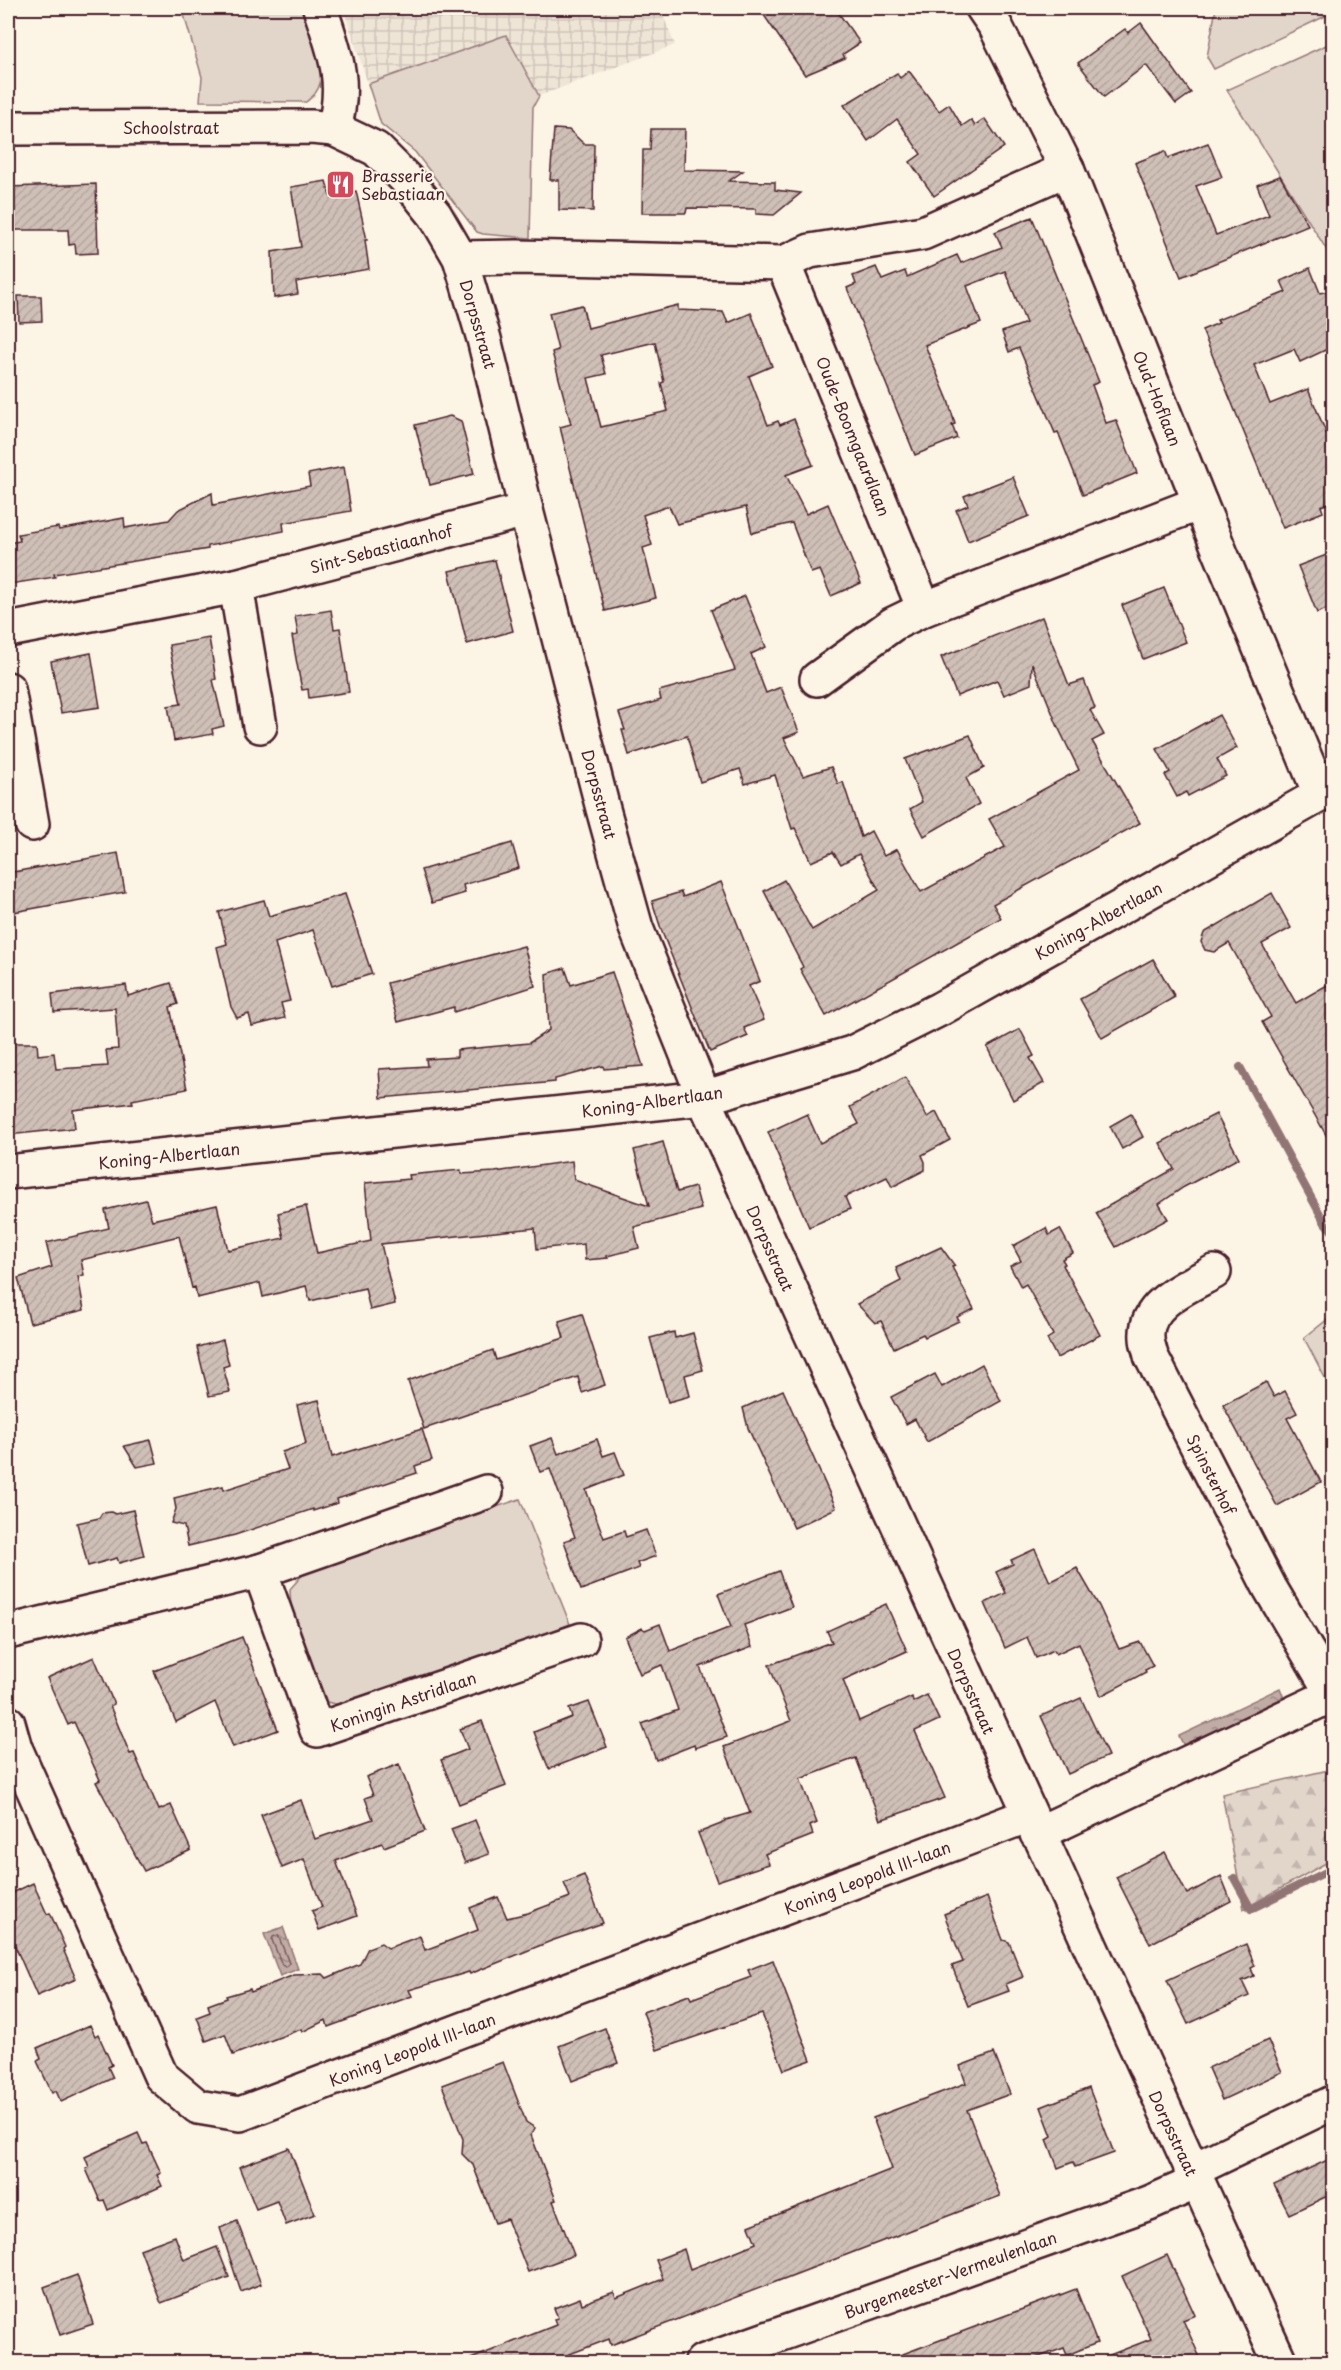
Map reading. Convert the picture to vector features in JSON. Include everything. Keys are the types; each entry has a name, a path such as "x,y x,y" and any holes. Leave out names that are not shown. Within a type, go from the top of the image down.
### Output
{"street":[{"path":"320,8 340,74 339,110 334,129"},
{"name":"Oud-Hoflaan","path":"983,8 996,27 1067,169 1200,503 1327,791"},
{"name":"Schoolstraat","path":"8,128 311,127 334,129"},
{"name":"Dorpsstraat","path":"334,129 375,149 406,179 435,215 460,258 484,339 603,809 636,928 703,1098 1280,2362"},
{"path":"460,258 517,256 783,263 810,252 923,233 1067,169"},
{"name":"Oude-Boomgaardlaan","path":"783,263 924,609"},
{"path":"817,679 893,624 924,609 1200,503"},
{"name":"Sint-Sebastiaanhof","path":"8,630 236,586 526,510"},
{"path":"236,586 260,726"},
{"path":"8,689 32,824"},
{"name":"Koning-Albertlaan","path":"8,1172 703,1098 852,1053 940,1009 1327,791"},
{"name":"Spinsterhof","path":"1033,1825 1333,1695 1270,1588 1151,1356 1147,1338 1148,1322 1156,1310 1171,1296 1214,1272"},
{"path":"8,1632 260,1571 486,1492"},
{"name":"Koningin Astridlaan","path":"260,1571 317,1730 581,1640"},
{"name":"Koning Leopold III-laan","path":"8,1724 15,1748 162,2076 198,2107 240,2114 1033,1825"},
{"name":"Burgemeester-Vermeulenlaan","path":"702,2362 1149,2203 1194,2176 1334,2102"}],"shaded area":[{"path":"343,8 660,8 675,45 539,96 506,35 368,84"}],"green space":[{"path":"182,8 303,8 320,62 320,83 315,93 306,102 200,101 202,77"},
{"path":"1216,8 1333,8 1334,12 1214,69 1207,57"},
{"path":"506,35 539,96 533,107 530,238 477,232 415,152 381,124 368,84"},
{"path":"1333,42 1333,260 1227,90"},
{"path":"1333,1315 1333,1393 1304,1338"},
{"path":"520,1499 570,1624 358,1710 327,1702 291,1609 290,1589 305,1572"},
{"path":"1333,1769 1333,1859 1244,1909 1222,1794"}],"water":[{"path":"1280,1688 1286,1703 1185,1748 1179,1736"},
{"path":"283,1927 298,1969 280,1976 264,1934"}],"building":[{"path":"759,8 835,8 860,43 843,54 845,58 805,75"},
{"path":"1141,23 1191,93 1176,104 1146,65 1104,97 1078,63 1125,29 1128,33"},
{"path":"909,71 939,111 949,104 962,126 971,120 975,126 985,119 1004,147 934,196 910,162 921,154 897,119 868,141 844,105 897,73 900,78"},
{"path":"554,129 569,130 584,144 594,144 593,211 559,210 559,180 550,180"},
{"path":"651,129 685,129 684,170 743,171 729,181 775,182 775,190 801,193 774,215 756,214 756,209 687,208 686,213 642,213 643,150 650,150"},
{"path":"1208,143 1222,177 1196,186 1216,235 1269,215 1257,185 1280,176 1308,225 1181,277 1135,163 1165,151 1168,158"},
{"path":"326,181 330,196 356,191 367,240 365,240 369,269 296,282 298,294 274,298 272,252 301,247 291,187"},
{"path":"96,184 98,253 76,254 75,244 69,245 68,230 8,230 8,187"},
{"path":"1032,217 1099,382 1092,385 1106,423 1116,420 1137,473 1083,495 1058,432 1055,433 1019,348 1009,352 1002,332 1026,323 1005,271 967,286 981,323 925,345 948,400 955,424 952,425 957,438 915,455 847,288 856,284 853,276 876,267 882,280 905,271 907,277 957,255 961,263 1002,247 995,232"},
{"path":"1310,268 1320,293 1334,290 1334,346 1300,362 1294,349 1254,365 1270,404 1308,389 1334,452 1334,501 1321,506 1323,512 1283,528 1202,330 1219,323 1217,320 1286,292 1281,281"},
{"path":"18,296 41,296 42,321 19,322"},
{"path":"582,305 588,328 678,305 678,310 723,312 728,323 751,313 772,366 749,376 768,425 778,421 780,425 794,419 813,465 786,475 806,514 828,504 861,583 831,596 820,570 811,573 792,523 752,533 746,507 677,524 669,506 643,515 652,545 643,548 656,598 605,611 560,427 571,424 552,352 558,350 549,313","holes":["655,342 664,382 661,383 668,411 601,427 588,378 606,374 601,355"]},
{"path":"450,416 461,421 474,474 430,485 415,425"},
{"path":"344,467 351,511 283,523 284,531 208,546 208,549 54,574 55,577 10,584 8,543 20,541 18,534 58,527 59,530 124,518 125,528 169,520 178,510 212,493 213,505 310,486 308,474"},
{"path":"1013,477 1029,516 968,541 956,510 968,505 964,496"},
{"path":"1334,552 1334,606 1317,613 1298,566"},
{"path":"495,560 513,631 467,644 449,571"},
{"path":"1164,588 1186,642 1143,659 1122,605"},
{"path":"745,596 766,647 751,654 766,693 781,687 799,732 784,738 803,776 831,767 838,784 843,782 861,837 871,831 884,856 897,849 921,892 1005,847 989,819 1079,770 1058,727 1032,663 1031,684 1004,695 997,680 957,696 941,657 1042,617 1069,685 1084,680 1095,708 1090,710 1104,735 1092,741 1140,823 993,904 1001,918 826,1016 800,969 803,967 764,891 784,880 812,930 879,890 859,854 841,864 833,852 811,862 795,828 792,829 775,775 745,784 740,769 700,782 687,736 629,755 622,730 625,730 619,713 661,700 659,691 735,670 711,610"},
{"path":"331,610 334,629 340,628 349,692 309,698 308,689 302,690 292,636 298,635 295,616"},
{"path":"209,638 216,679 213,680 224,726 212,729 213,734 174,741 168,706 181,704 169,645"},
{"path":"91,653 100,707 61,713 51,661"},
{"path":"1219,715 1237,748 1217,759 1226,776 1188,796 1186,792 1177,797 1165,775 1170,772 1157,749"},
{"path":"970,735 984,768 966,778 979,804 924,836 910,809 922,802 905,759"},
{"path":"512,843 519,868 463,885 465,893 432,903 421,870"},
{"path":"118,853 125,892 8,913 8,873"},
{"path":"721,882 760,981 749,986 764,1020 744,1028 748,1036 710,1052 652,901 681,892 683,897"},
{"path":"1272,893 1291,928 1262,944 1296,1003 1334,981 1334,1149 1262,1022 1271,1017 1229,943 1214,952 1205,950 1201,942 1204,933"},
{"path":"345,894 372,974 332,986 313,930 275,943 290,1001 281,1003 285,1018 252,1026 249,1014 237,1018 231,1007 217,947 227,944 219,912 264,900 269,916"},
{"path":"524,946 535,986 454,1012 454,1007 398,1022 387,983"},
{"path":"1153,959 1175,997 1102,1038 1080,999"},
{"path":"565,968 571,985 612,972 643,1066 604,1069 603,1066 555,1079 555,1082 381,1098 379,1069 427,1066 426,1059 457,1057 457,1050 529,1043 549,1030 546,974"},
{"path":"171,983 178,1004 170,1007 187,1089 132,1100 133,1103 73,1110 75,1128 8,1135 8,1043 37,1043 38,1055 54,1053 56,1069 108,1066 106,1050 118,1049 115,1008 54,1012 52,994 126,985 128,996"},
{"path":"1020,1029 1034,1056 1030,1058 1044,1083 1013,1100 987,1047"},
{"path":"905,1077 927,1117 936,1112 950,1140 922,1155 925,1170 892,1187 887,1177 845,1197 850,1209 809,1227 768,1132 807,1114 820,1143 859,1124 850,1107"},
{"path":"1131,1114 1143,1137 1122,1149 1110,1126"},
{"path":"1216,1114 1239,1158 1184,1187 1159,1204 1168,1219 1116,1247 1096,1213 1174,1169 1160,1143"},
{"path":"663,1142 677,1192 695,1187 701,1209 634,1227 639,1248 607,1256 608,1258 585,1260 584,1244 537,1249 535,1228 381,1244 395,1304 370,1310 365,1288 310,1301 306,1286 263,1297 260,1283 197,1298 195,1287 192,1288 179,1236 81,1260 84,1275 78,1276 84,1310 30,1323 18,1278 52,1267 46,1243 109,1228 105,1210 146,1200 152,1220 217,1205 228,1250 284,1238 278,1213 306,1206 317,1253 371,1241 365,1183 410,1179 409,1175 461,1170 461,1174 495,1172 572,1161 574,1180 649,1206 634,1150"},
{"path":"1046,1228 1049,1235 1060,1229 1073,1253 1062,1259 1065,1264 1063,1265 1100,1335 1057,1358 1047,1339 1053,1335 1026,1284 1021,1287 1010,1266 1021,1261 1013,1246"},
{"path":"941,1247 955,1266 952,1267 974,1309 957,1317 959,1321 925,1337 923,1334 894,1348 881,1321 875,1323 857,1304 901,1281 896,1268"},
{"path":"582,1314 605,1385 582,1393 578,1377 424,1429 408,1381 493,1350 496,1360 564,1338 559,1321"},
{"path":"674,1332 675,1338 693,1333 703,1370 685,1375 690,1396 668,1402 650,1338"},
{"path":"223,1340 229,1365 223,1367 230,1392 209,1396 197,1347"},
{"path":"982,1364 1001,1401 927,1442 915,1419 906,1424 891,1397 935,1374 942,1387"},
{"path":"1266,1382 1274,1397 1285,1391 1297,1413 1287,1418 1321,1482 1277,1506 1223,1405"},
{"path":"783,1390 836,1508 794,1528 748,1428 743,1408"},
{"path":"319,1400 332,1457 422,1429 432,1460 415,1466 417,1473 337,1499 338,1503 235,1535 188,1546 184,1526 171,1523 176,1509 174,1498 223,1486 224,1490 288,1469 282,1452 306,1444 297,1405"},
{"path":"552,1438 558,1454 597,1439 603,1456 615,1452 624,1475 586,1490 604,1538 624,1531 626,1537 646,1530 656,1556 637,1563 639,1568 581,1590 564,1541 575,1537 550,1469 540,1472 530,1446"},
{"path":"151,1440 157,1463 137,1467 124,1446"},
{"path":"133,1510 144,1556 119,1563 117,1558 88,1566 77,1523 99,1518 102,1513 115,1514"},
{"path":"1035,1549 1050,1582 1077,1568 1099,1606 1119,1649 1140,1642 1153,1666 1101,1696 1079,1643 1056,1654 1054,1650 1036,1658 1027,1637 1005,1648 985,1603 1006,1593 996,1572 1013,1564 1011,1560"},
{"path":"779,1571 792,1607 744,1625 752,1647 700,1667 727,1737 695,1748 694,1745 656,1760 642,1724 678,1710 662,1665 640,1674 625,1637 642,1628 645,1630 660,1624 670,1651 731,1627 718,1594"},
{"path":"886,1604 907,1651 843,1680 859,1721 912,1697 913,1702 927,1695 939,1720 915,1731 945,1798 880,1820 856,1758 800,1779 817,1823 810,1826 813,1835 765,1854 769,1864 717,1881 698,1833 726,1820 750,1813 724,1747 791,1721 769,1665 832,1642 827,1631"},
{"path":"242,1637 278,1730 233,1747 215,1702 176,1722 154,1671"},
{"path":"94,1657 114,1704 110,1706 130,1754 134,1753 159,1810 171,1805 191,1850 144,1871 96,1782 100,1780 74,1722 68,1725 47,1678"},
{"path":"1081,1698 1108,1756 1068,1774 1041,1716"},
{"path":"589,1702 607,1747 549,1769 534,1732 572,1717 569,1709"},
{"path":"482,1721 506,1786 459,1804 441,1760 468,1749 460,1729"},
{"path":"399,1764 425,1831 384,1847 382,1843 336,1861 357,1916 319,1930 312,1911 322,1907 304,1859 282,1868 261,1815 301,1800 315,1839 373,1819 365,1798 373,1795 366,1777"},
{"path":"475,1820 489,1854 465,1863 451,1829"},
{"path":"1165,1852 1187,1894 1221,1876 1231,1901 1150,1944 1116,1877"},
{"path":"584,1875 603,1923 551,1941 470,1974 469,1972 409,1990 412,1996 328,2027 326,2020 302,2032 301,2029 233,2055 225,2034 206,2041 197,2017 210,2012 208,2005 227,1998 226,1996 250,1989 251,1992 294,1975 323,1974 327,1978 360,1964 368,1948 381,1943 388,1948 420,1936 425,1950 478,1930 470,1908 498,1897 507,1918 528,1913 570,1897 564,1883"},
{"path":"33,1883 47,1914 50,1913 76,1979 37,1996 8,1930 8,1895"},
{"path":"987,1897 1003,1940 1009,1942 1023,1977 1006,1984 1009,1991 968,2006 952,1966 963,1962 944,1914"},
{"path":"1246,1944 1255,1966 1251,1968 1254,1976 1242,1981 1249,1996 1188,2024 1167,1980"},
{"path":"773,1960 811,2060 784,2070 762,2014 657,2050 643,2012 689,1995 691,1999 751,1977 748,1970"},
{"path":"90,2025 95,2036 98,2034 112,2065 108,2067 113,2078 61,2102 56,2091 52,2093 37,2061 41,2059 37,2048"},
{"path":"605,2028 618,2063 572,2081 559,2046"},
{"path":"1268,2040 1282,2072 1222,2100 1208,2068"},
{"path":"994,2053 1010,2094 967,2110 1000,2196 611,2345 609,2339 549,2362 463,2362 556,2325 554,2319 558,2318 554,2308 580,2298 582,2304 614,2292 616,2298 663,2279 656,2260 684,2249 690,2269 756,2243 749,2226 892,2169 873,2118 966,2083 960,2066"},
{"path":"503,2062 526,2122 535,2128 531,2135 574,2255 528,2272 507,2219 495,2223 473,2165 462,2154 463,2139 442,2085"},
{"path":"1089,2088 1114,2153 1075,2167 1073,2162 1058,2168 1047,2139 1052,2136 1041,2107"},
{"path":"138,2133 143,2144 147,2143 161,2173 157,2175 162,2186 108,2210 104,2200 100,2201 86,2169 89,2167 85,2157"},
{"path":"289,2148 315,2214 286,2225 277,2201 256,2209 239,2167"},
{"path":"1334,2157 1334,2193 1289,2214 1274,2185"},
{"path":"237,2221 261,2284 241,2292 220,2228"},
{"path":"175,2236 184,2260 217,2247 229,2277 161,2303 140,2249"},
{"path":"1167,2255 1195,2315 1183,2320 1202,2362 1094,2362 1151,2339 1122,2276"},
{"path":"77,2275 93,2324 60,2335 44,2287"},
{"path":"1076,2289 1097,2343 1067,2355 1064,2348 1025,2362 888,2362 887,2360"}],"waterway":[{"path":"1240,1067 1325,1223 1334,1233"},
{"path":"1234,1878 1251,1909 1334,1868"}],"place":[{"name":"Brasserie Sebastiaan","path":"340,184"}]}
